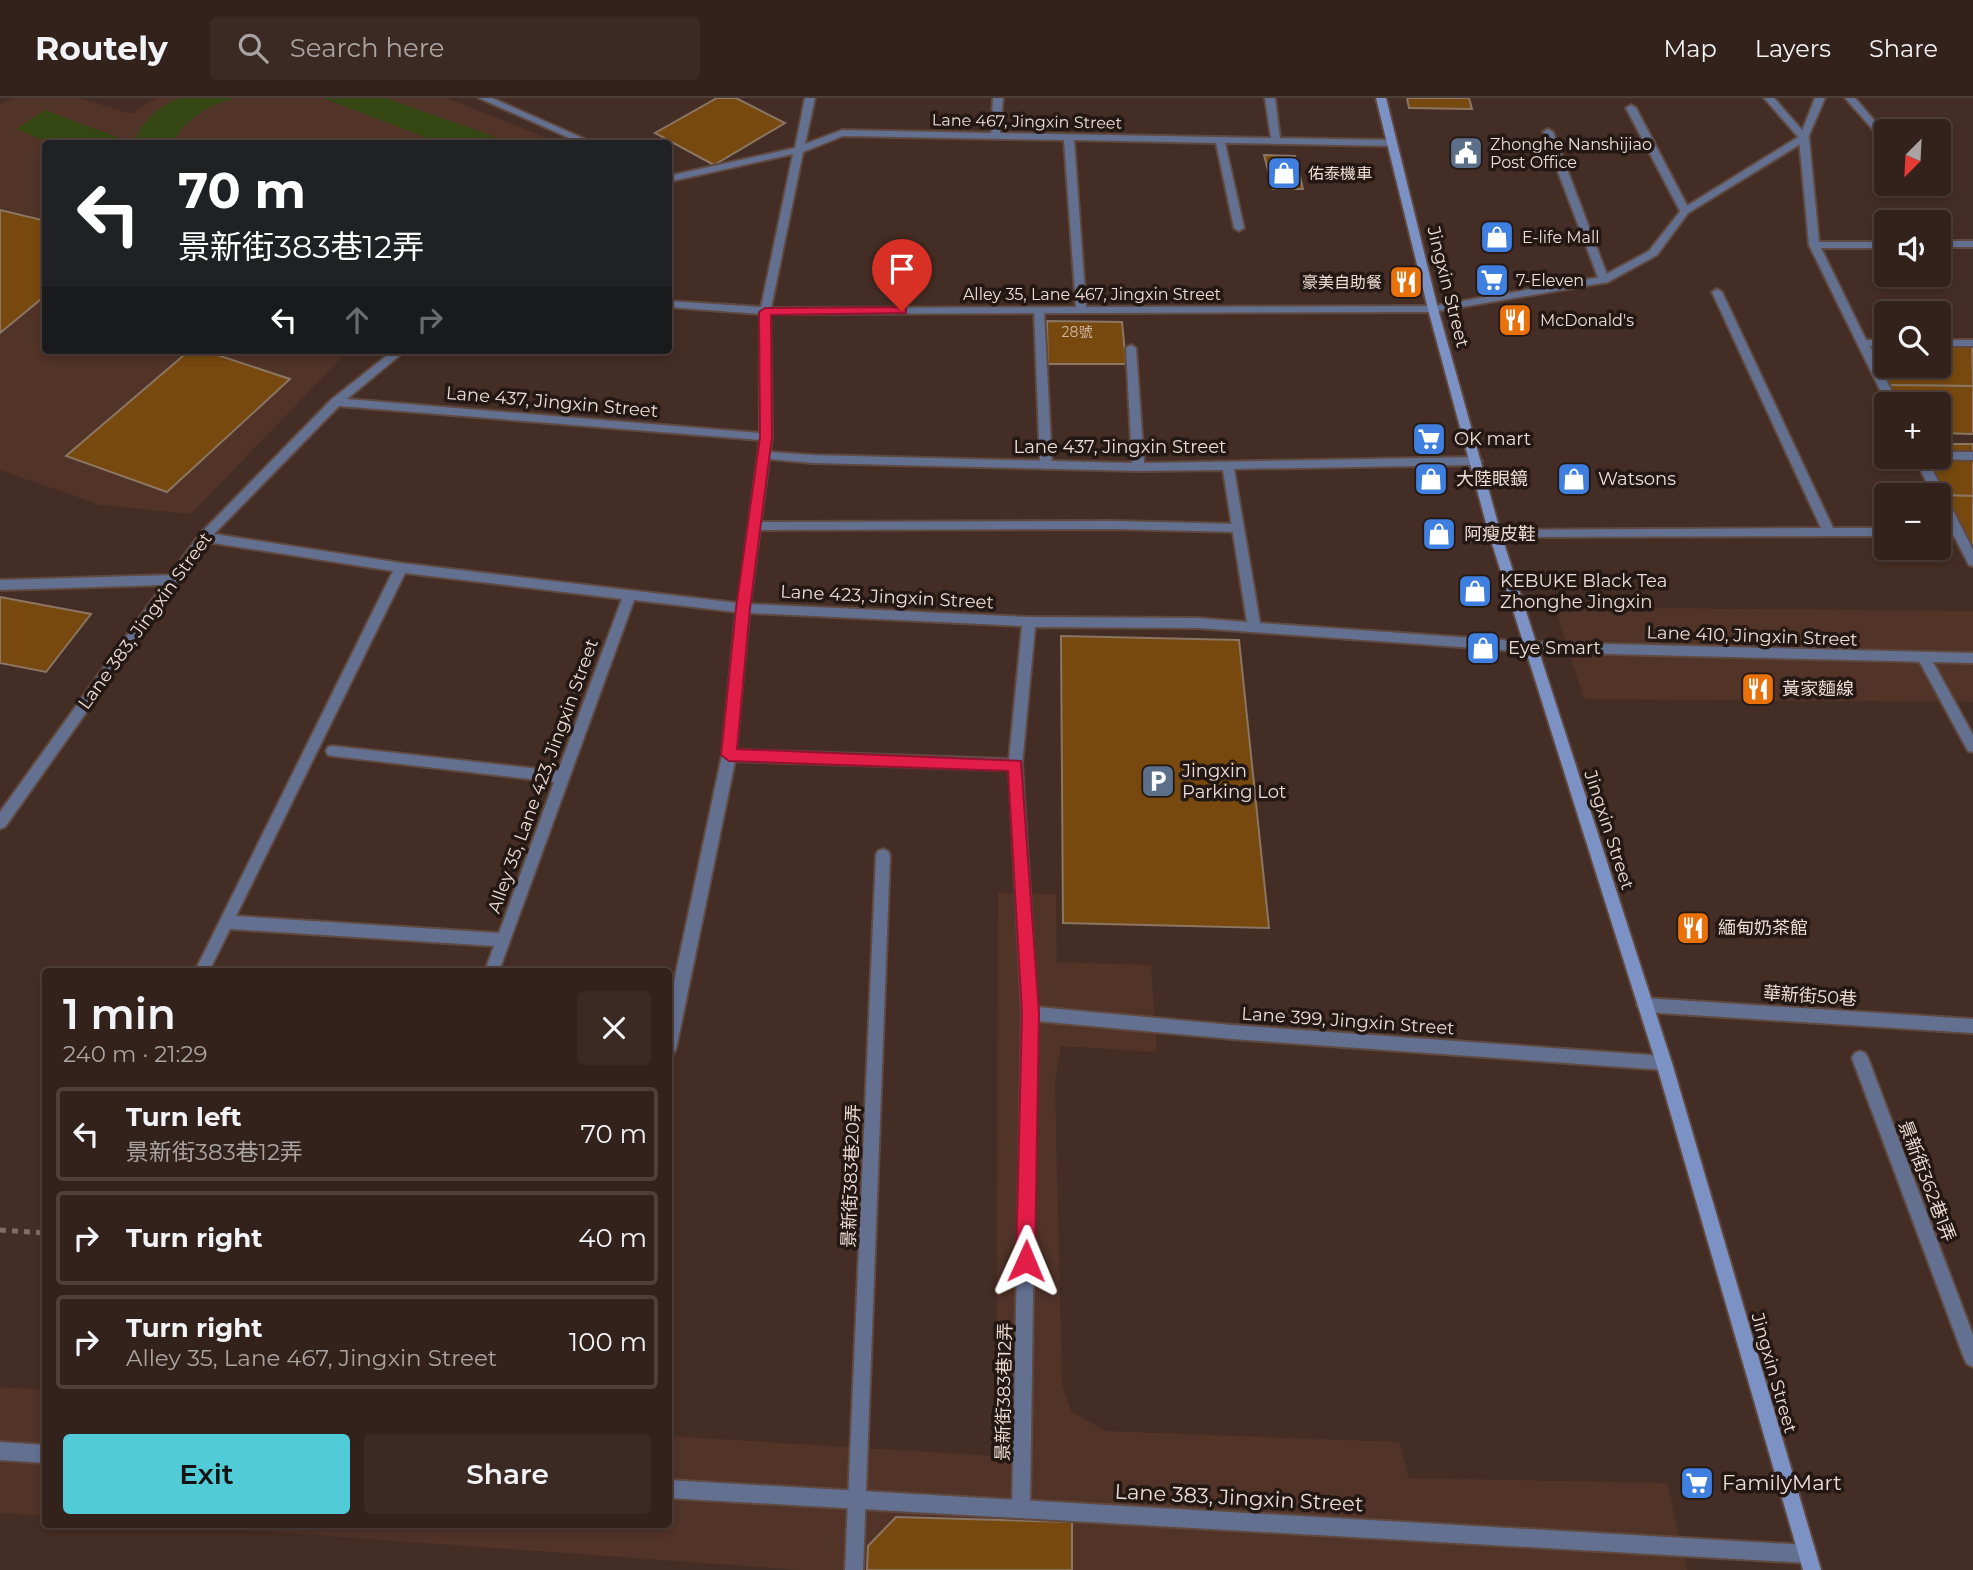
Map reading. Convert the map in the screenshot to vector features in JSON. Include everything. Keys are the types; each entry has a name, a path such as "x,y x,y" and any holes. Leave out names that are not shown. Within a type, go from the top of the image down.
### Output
{"main road":[{"name":"Jingxin Street","path":"1381,98 1433,309 1495,534 1664,1063 1810,1562"}],"street":[{"path":"484,98 584,140"},
{"path":"672,1030 729,755 743,608 766,437 765,312 810,98"},
{"path":"995,137 998,98"},
{"path":"1270,98 1276,141"},
{"path":"1769,98 1804,138"},
{"path":"1820,98 1804,138 1814,245 1887,392"},
{"path":"1850,98 1874,125"},
{"path":"1631,108 1685,211 1804,138"},
{"path":"1548,132 1604,280"},
{"name":"Lane 467, Jingxin Street","path":"672,178 799,150 842,133 1392,143"},
{"path":"1069,138 1081,310"},
{"path":"1220,140 1239,228"},
{"name":"Alley 35, Lane 467, Jingxin Street","path":"672,304 765,312 1433,309 1604,280 1653,253 1685,211"},
{"path":"1951,244 1973,244"},
{"path":"1814,245 1874,245"},
{"path":"1717,292 1829,533"},
{"path":"1039,310 1046,465"},
{"path":"1861,343 1874,343"},
{"path":"1951,343 1973,343"},
{"path":"1132,348 1138,467"},
{"name":"Lane 383, Jingxin Street","path":"0,822 204,537 336,402 396,354"},
{"name":"Lane 437, Jingxin Street","path":"336,402 766,437"},
{"name":"Lane 437, Jingxin Street","path":"764,455 1138,467 1476,461"},
{"path":"1951,456 1973,456"},
{"path":"1228,466 1254,626"},
{"path":"1926,469 1973,562"},
{"path":"754,526 1114,525 1238,528"},
{"path":"1495,534 1874,532"},
{"path":"1951,532 1958,532"},
{"name":"Lane 423, Jingxin Street","path":"204,537 401,568 743,608 1029,622 1197,623 1531,647"},
{"path":"203,968 401,568"},
{"path":"0,585 172,580"},
{"name":"Alley 35, Lane 423, Jingxin Street","path":"493,968 561,776 630,594"},
{"name":"景新街383巷12弄","path":"1021,1509 1030,1013 1015,765 1029,622"},
{"name":"Lane 410, Jingxin Street","path":"1531,647 1924,659 1973,658"},
{"path":"1924,659 1973,747"},
{"path":"333,751 561,776"},
{"path":"729,755 1015,765"},
{"name":"景新街383巷20弄","path":"854,1570 883,855"},
{"path":"226,922 503,940"},
{"name":"華新街50巷","path":"1645,1005 1973,1026"},
{"name":"Lane 399, Jingxin Street","path":"1030,1013 1232,1032 1664,1063"},
{"name":"景新街362巷1弄","path":"1860,1058 1973,1358"},
{"path":"0,1451 42,1454"},
{"name":"Lane 383, Jingxin Street","path":"672,1489 1021,1509 1810,1562"}],"path":[{"path":"0,1230 42,1233"}],"shaded area":[{"path":"13,98 79,98 132,114 156,98 447,98 548,140 42,140 42,354 345,354 191,514 100,505 0,470 0,104"},
{"path":"1555,607 1973,611 1973,702 1584,699"},
{"path":"998,893 1056,894 1057,962 1151,965 1157,1052 1061,1046 1055,1082 1062,1384 1071,1411 1105,1431 1399,1442 1409,1478 1667,1483 1687,1570 799,1570 217,1528 672,1528 672,1436 996,1456"},
{"path":"0,1387 42,1390 42,1516 0,1513"}],"green space":[{"path":"180,98 235,98 199,114 175,140 135,140 152,116 172,101"},
{"path":"323,98 386,98 504,140 432,140"},
{"path":"45,110 125,140 44,140 16,129"}],"building":[{"path":"717,98 736,98 785,123 714,165 655,133"},
{"path":"1407,98 1469,98 1472,109 1409,108"},
{"name":"佑泰機車","path":"1264,155 1295,156 1303,189 1273,189"},
{"path":"0,210 42,220 42,298 0,333"},
{"path":"1047,321 1122,322 1126,364 1048,364"},
{"path":"1859,339 1874,339 1874,368"},
{"path":"1951,340 1972,340 1973,386 1883,385 1879,378 1951,378"},
{"path":"185,354 214,354 290,379 167,492 66,456"},
{"path":"1883,385 1973,386 1973,434 1951,433 1951,392 1887,392"},
{"path":"1951,444 1973,444 1973,496 1951,495 1951,483 1935,483 1927,469 1951,469"},
{"path":"1951,495 1973,496 1973,551 1951,512"},
{"path":"0,597 91,614 46,672 0,663"},
{"name":"Jingxin Parking Lot","path":"1061,636 1239,640 1269,928 1063,923"},
{"path":"896,1517 1072,1522 1072,1570 867,1570 868,1546"}],"place":[{"name":"Zhonghe Nanshijiao Post Office","path":"1466,153"},
{"name":"佑泰機車","path":"1284,173"},
{"name":"E-life Mall","path":"1497,237"},
{"name":"7-Eleven","path":"1492,280"},
{"name":"豪美自助餐","path":"1406,282"},
{"name":"McDonald's","path":"1515,320"},
{"name":"OK mart","path":"1429,439"},
{"name":"大陸眼鏡","path":"1431,479"},
{"name":"Watsons","path":"1574,479"},
{"name":"阿瘦皮鞋","path":"1439,534"},
{"name":"KEBUKE Black Tea Zhonghe Jingxin","path":"1475,591"},
{"name":"Eye Smart","path":"1483,648"},
{"name":"黃家麵線","path":"1758,689"},
{"name":"Jingxin Parking Lot","path":"1158,781"},
{"name":"緬甸奶茶館","path":"1693,928"},
{"name":"FamilyMart","path":"1697,1483"}],"route":[{"path":"902,311 765,312 766,437 743,608 729,755 1015,765 1030,1013 1026,1261"}]}
